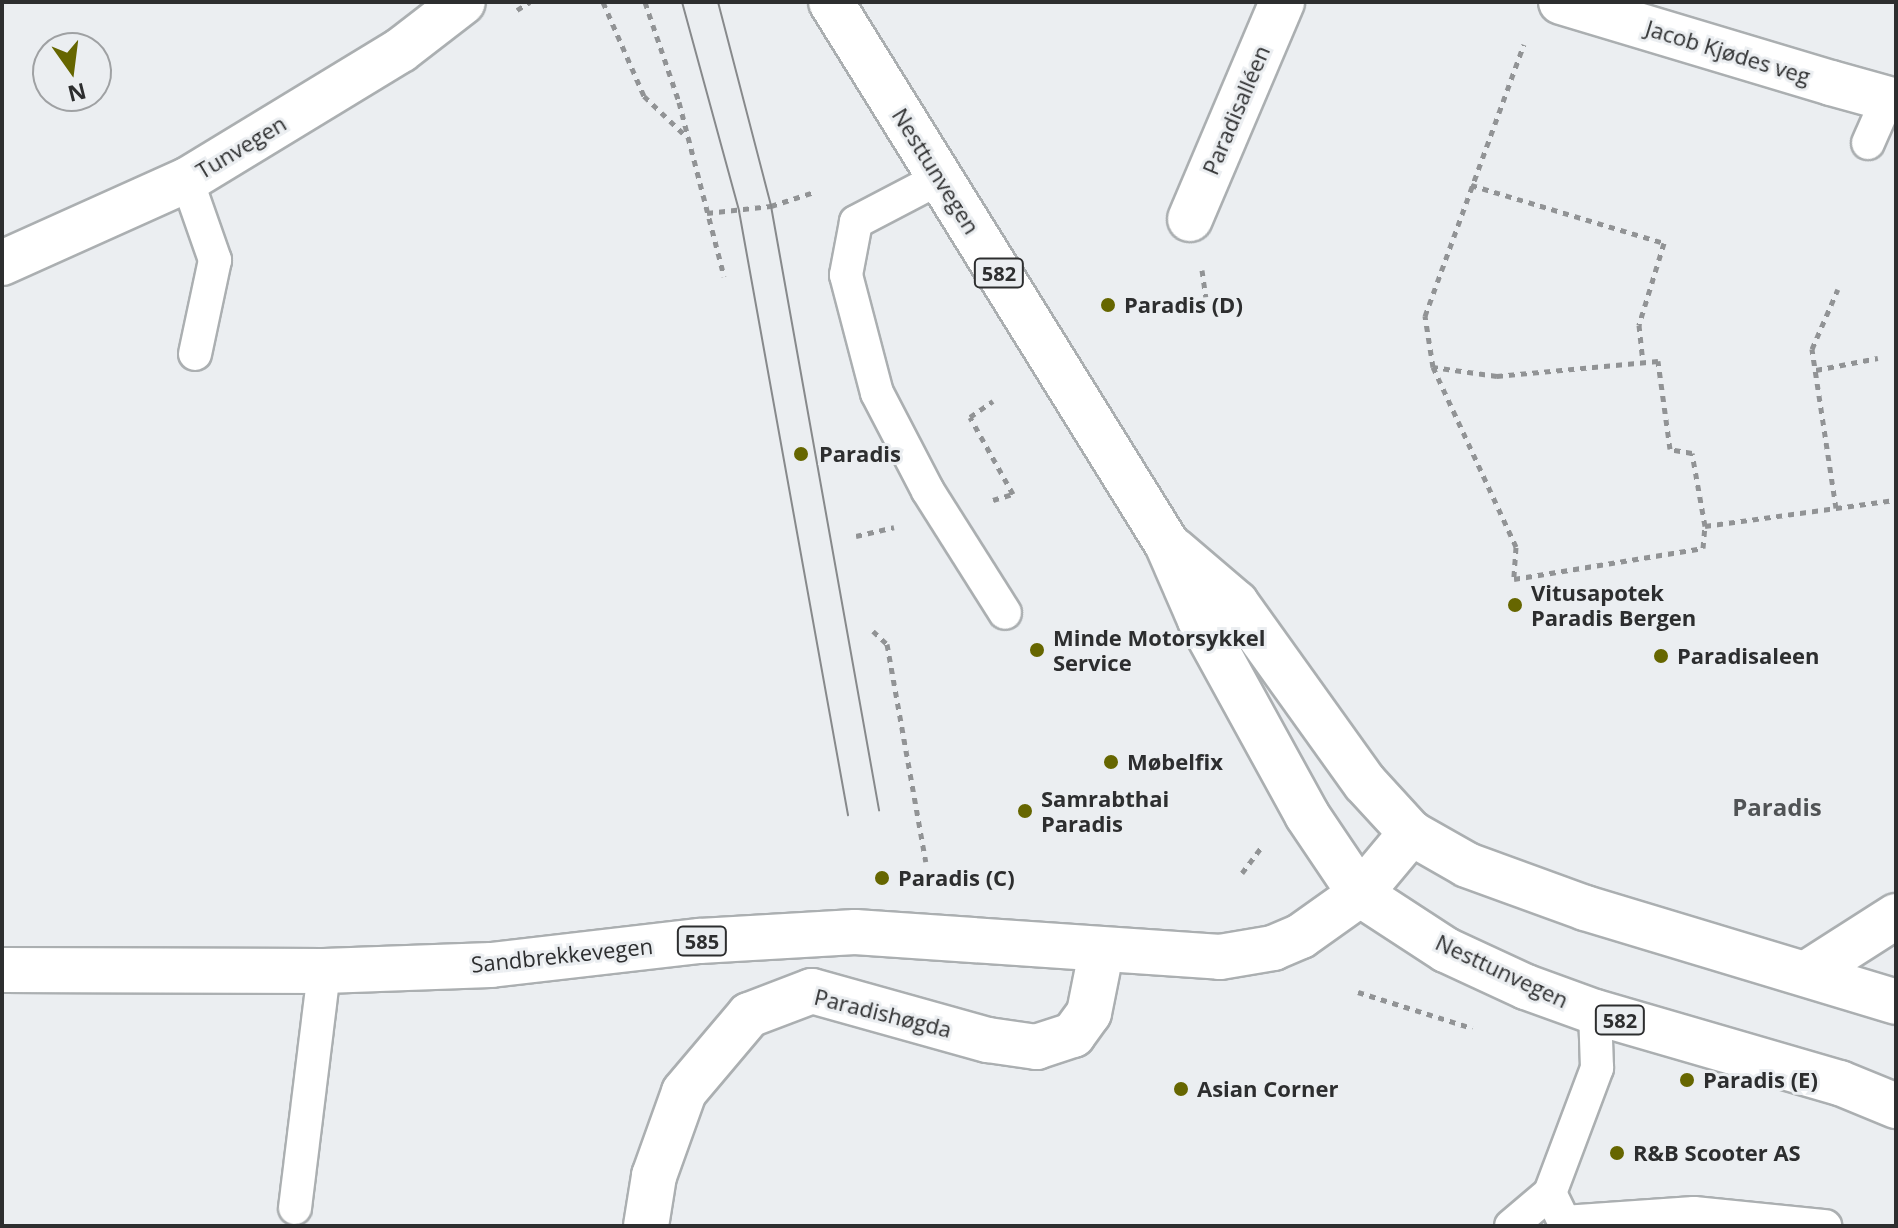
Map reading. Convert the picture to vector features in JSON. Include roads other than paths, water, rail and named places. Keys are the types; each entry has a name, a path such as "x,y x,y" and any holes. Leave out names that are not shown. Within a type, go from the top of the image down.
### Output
{"main road":[{"name":"Tunvegen","path":"2,263 187,180 401,50 463,2"},
{"name":"Nesttunvegen","path":"831,2 1167,544 1200,620 1307,815 1360,894 1446,950 1595,1012 1840,1083 1896,1106"},
{"name":"Paradisalléen","path":"1190,219 1282,2"},
{"name":"Jacob Kjødes veg","path":"1561,2 1891,100"},
{"name":"Nesttunvegen","path":"1167,544 1236,603 1365,783 1411,833 1467,865 1585,908 1896,1002"},
{"name":"Sandbrekkevegen","path":"2,970 324,971 491,965 700,941 855,932 1101,953 1220,957 1273,948 1301,936 1360,894 1411,833"},
{"path":"1807,973 1896,916"},
{"name":"Paradishøgda","path":"646,1226 654,1176 684,1092 749,1015 812,991 988,1040 1036,1047 1073,1035 1089,1013 1101,953"}],"lane":[{"path":"1868,143 1891,100"},
{"path":"940,178 856,222 846,275 877,393 928,491 1005,613"},
{"path":"187,180 215,260 195,354"},
{"path":"295,1208 324,971"},
{"path":"1511,1226 1550,1193 1597,1068 1595,1012"},
{"path":"1550,1193 1564,1222 1694,1213 1825,1226"}],"tram line":[{"path":"682,2 739,211 848,815"},
{"path":"718,2 771,206 879,810"}],"place":[{"name":"Paradis (D)","path":"1108,305"},
{"name":"Paradis","path":"801,454"},
{"name":"Vitusapotek Paradis Bergen","path":"1515,605"},
{"name":"Minde Motorsykkel Service","path":"1037,650"},
{"name":"Paradisaleen","path":"1661,656"},
{"name":"Møbelfix","path":"1111,762"},
{"name":"Samrabthai Paradis","path":"1025,811"},
{"name":"Paradis (C)","path":"882,878"},
{"name":"Paradis (E)","path":"1687,1080"},
{"name":"Asian Corner","path":"1181,1089"},
{"name":"R&B Scooter AS","path":"1617,1153"}],"district":[{"name":"Paradis","path":"1777,807"}]}
